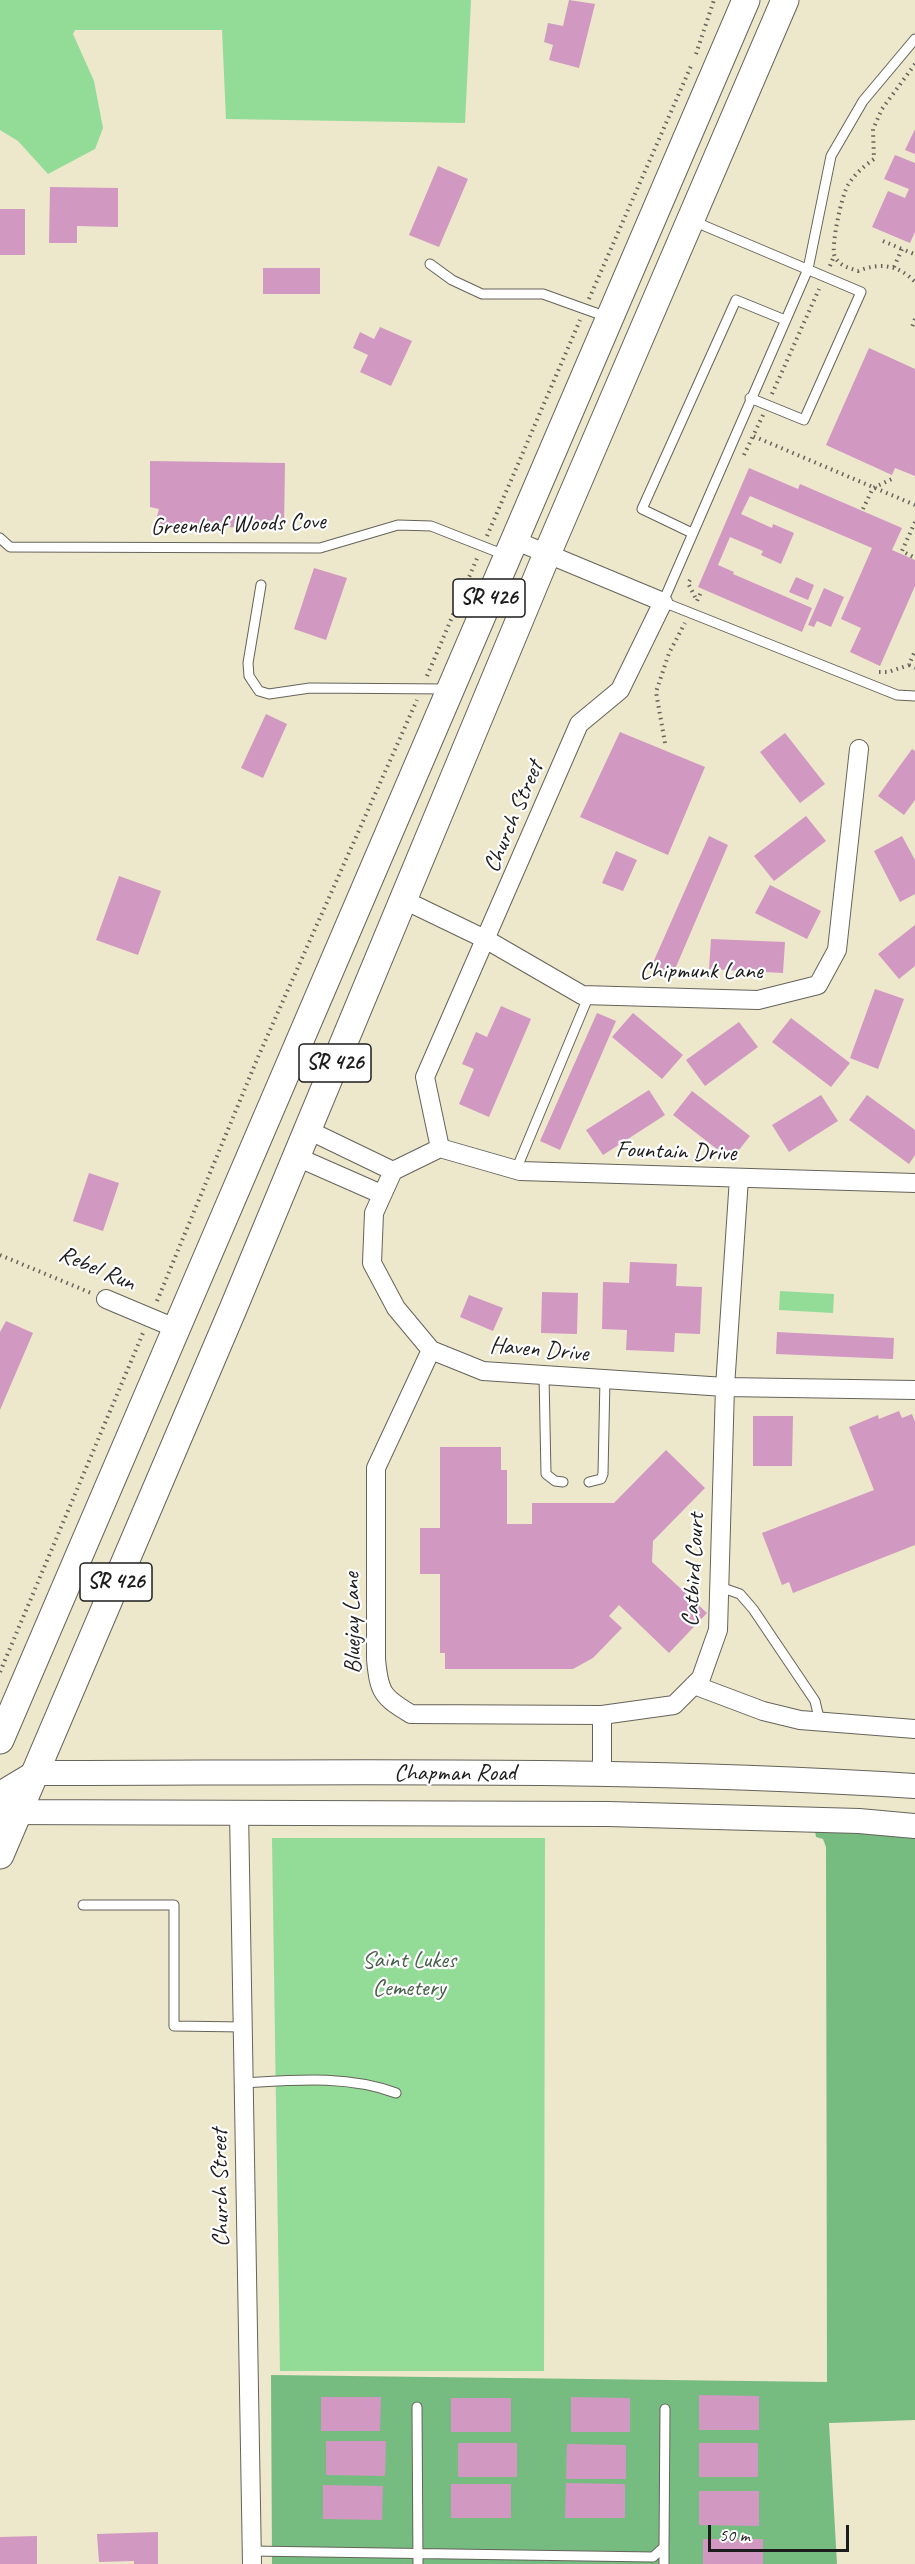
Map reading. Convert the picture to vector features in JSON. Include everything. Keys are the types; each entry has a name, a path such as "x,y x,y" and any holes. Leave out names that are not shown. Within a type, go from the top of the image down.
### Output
{"main road":[{"name":"SR 426","path":"0,1740 450,689 502,547 597,313 746,0"},
{"name":"SR 426","path":"0,1855 6,1806 35,1773 297,1157 402,899 547,554 785,0"}],"street":[{"path":"502,547 547,554 663,602"},
{"name":"Church Street","path":"440,1148 425,1077 487,940 579,724 620,690 663,602"},
{"name":"Chipmunk Lane","path":"402,899 487,940 582,995 758,1000 818,985 837,950 860,749"},
{"path":"308,1130 393,1171"},
{"path":"297,1157 381,1194 393,1171 440,1148"},
{"name":"Fountain Drive","path":"440,1148 516,1170 915,1183"},
{"name":"Catbird Court","path":"602,1715 674,1705 701,1678 718,1630 725,1387 739,1178"},
{"name":"Haven Drive","path":"381,1194 374,1213 372,1263 396,1308 431,1350 483,1371 725,1387 915,1390"},
{"name":"Rebel Run","path":"106,1299 175,1328"},
{"name":"Bluejay Lane","path":"431,1350 376,1468 376,1659 379,1688 395,1705 411,1714 602,1715"},
{"path":"694,1685 763,1711 800,1720 915,1729"},
{"path":"602,1715 602,1775"},
{"name":"Chapman Road","path":"35,1773 602,1775 789,1778 915,1786"},
{"name":"Chapman Road","path":"6,1806 239,1811 608,1814 860,1821 915,1826"},
{"name":"Church Street","path":"239,1811 251,2558"}],"lane":[{"path":"915,39 863,101 831,156 808,269 663,602 897,695 915,696"},
{"path":"690,220 861,292 804,420 750,399"},
{"path":"430,264 452,280 482,294 543,294 597,313"},
{"path":"692,533 642,509 736,300 785,320"},
{"name":"Greenleaf Woods Cove","path":"0,538 10,547 320,548 398,525 431,526 502,547"},
{"path":"261,585 248,663 249,676 259,691 269,694 310,688 450,689"},
{"path":"516,1170 589,995"},
{"path":"544,1375 546,1473 549,1478 563,1482"},
{"path":"589,1482 601,1479 603,1474 605,1379"},
{"path":"720,1587 740,1594 753,1609 814,1701 819,1722"},
{"path":"83,1905 174,1905 174,2026 243,2027"},
{"path":"243,2083 328,2080 373,2085 396,2093"},
{"path":"417,2407 418,2564"},
{"path":"664,2564 665,2409"},
{"path":"251,2558 418,2553 653,2557 664,2547"}],"path":[{"path":"0,1672 258,1057 422,688 502,547 597,313 697,51 714,0"},
{"path":"915,64 882,109 873,129 874,159 859,170 846,187 833,243 834,256 843,266 858,271 872,265 894,267 907,273 915,282"},
{"path":"883,241 914,254 915,251"},
{"path":"894,267 902,249"},
{"path":"915,319 912,327 915,328"},
{"path":"743,457 753,436"},
{"path":"863,509 873,488 894,478"},
{"path":"915,522 902,551 915,558"},
{"path":"693,573 688,584 697,601"},
{"path":"665,743 656,692 669,653 702,590"},
{"path":"909,665 915,651"},
{"path":"877,672 888,672 909,665 915,668"},
{"name":"Rebel Run","path":"0,1255 106,1299"}],"green space":[{"path":"0,0 471,0 465,123 226,119 222,30 75,30 73,34 94,81 103,128 95,149 48,174 18,141 0,130"},
{"path":"780,1291 834,1294 833,1313 779,1310"},
{"path":"815,1831 915,1837 915,2420 829,2423 837,2564 272,2564 271,2375 827,2382 826,1847 823,1839 816,1837"},
{"name":"Saint Lukes Cemetery","path":"272,1838 545,1838 544,2371 280,2371"}],"building":[{"path":"569,0 595,4 579,68 549,60 553,45 544,42 548,23 563,26"},
{"path":"915,129 915,154 905,150"},
{"path":"895,155 915,163 915,232 910,243 872,227 888,191 905,198 909,189 884,179"},
{"path":"438,166 468,179 439,247 409,235"},
{"path":"50,187 118,188 118,227 77,226 77,243 49,243"},
{"path":"0,209 25,209 25,255 0,255"},
{"path":"263,268 320,268 320,294 263,294"},
{"path":"380,327 412,341 391,386 360,372 368,355 353,348 360,332 374,339"},
{"path":"869,348 915,369 915,476 895,468 892,475 826,445"},
{"path":"150,461 285,463 284,528 154,526 159,509 150,507"},
{"path":"749,468 798,489 800,484 902,528 892,550 915,560 915,586 880,666 850,652 861,628 841,619 872,548 750,496 741,514 772,528 773,524 794,533 781,564 761,555 763,551 730,537 718,565 734,572 733,574 812,608 802,632 698,587"},
{"path":"314,568 347,578 326,640 294,629"},
{"path":"796,577 814,585 808,600 789,592"},
{"path":"824,588 844,597 831,627 817,621 814,627 808,625"},
{"path":"266,714 287,724 263,778 241,768"},
{"path":"620,732 705,767 668,855 580,817"},
{"path":"785,733 825,784 800,803 760,752"},
{"path":"912,749 915,751 915,800 904,815 878,796"},
{"path":"806,816 826,841 774,881 754,856"},
{"path":"709,836 728,845 673,974 652,965"},
{"path":"902,836 915,860 915,894 900,902 874,851"},
{"path":"616,851 637,860 623,891 602,883"},
{"path":"119,876 161,891 138,955 96,940"},
{"path":"770,885 821,911 807,939 755,913"},
{"path":"915,925 915,966 899,979 878,954"},
{"path":"711,939 785,942 783,973 709,969"},
{"path":"875,989 904,999 878,1069 850,1058"},
{"path":"501,1006 531,1019 489,1117 459,1104 474,1069 462,1064 476,1032 487,1037"},
{"path":"597,1013 616,1021 560,1150 540,1141"},
{"path":"633,1013 683,1055 662,1079 612,1037"},
{"path":"791,1018 850,1063 831,1087 772,1042"},
{"path":"739,1022 758,1047 705,1086 686,1060"},
{"path":"649,1090 665,1115 603,1155 586,1130"},
{"path":"692,1091 750,1136 731,1160 673,1115"},
{"path":"821,1095 838,1121 789,1152 772,1125"},
{"path":"867,1095 915,1130 915,1155 909,1164 849,1120"},
{"path":"89,1173 119,1183 103,1231 73,1221"},
{"path":"630,1262 677,1264 676,1286 702,1287 700,1334 675,1333 674,1352 626,1350 627,1330 602,1329 603,1282 629,1283"},
{"path":"542,1292 578,1293 577,1334 541,1333"},
{"path":"469,1295 503,1308 493,1331 460,1317"},
{"path":"6,1321 33,1333 0,1410 0,1332"},
{"path":"777,1332 894,1338 893,1359 776,1354"},
{"path":"899,1411 902,1418 912,1414 915,1422 915,1545 793,1593 789,1582 782,1585 762,1533 874,1490 849,1427 878,1415 879,1419"},
{"path":"753,1416 793,1416 792,1466 753,1466"},
{"path":"440,1447 501,1447 501,1470 507,1470 507,1524 532,1524 532,1503 614,1503 666,1450 705,1488 653,1541 652,1562 707,1613 669,1653 619,1605 609,1616 622,1628 593,1658 573,1669 445,1669 445,1653 440,1653 440,1574 420,1574 420,1528 440,1528"},
{"path":"699,2395 759,2396 759,2430 699,2430"},
{"path":"321,2397 381,2397 380,2431 321,2431"},
{"path":"571,2397 630,2398 630,2432 571,2432"},
{"path":"451,2398 511,2398 511,2432 451,2432"},
{"path":"326,2441 386,2441 385,2476 326,2475"},
{"path":"458,2443 517,2443 517,2477 458,2477"},
{"path":"699,2443 758,2443 758,2477 699,2477"},
{"path":"567,2444 626,2445 626,2479 566,2479"},
{"path":"566,2483 625,2484 625,2518 565,2518"},
{"path":"451,2484 511,2484 511,2518 451,2518"},
{"path":"323,2485 383,2486 382,2520 323,2519"},
{"path":"699,2491 759,2491 759,2526 699,2525"},
{"path":"158,2532 158,2564 134,2564 134,2561 99,2562 97,2534"},
{"path":"37,2536 37,2564 0,2564 0,2537"},
{"path":"703,2539 763,2539 763,2564 703,2564"}]}
